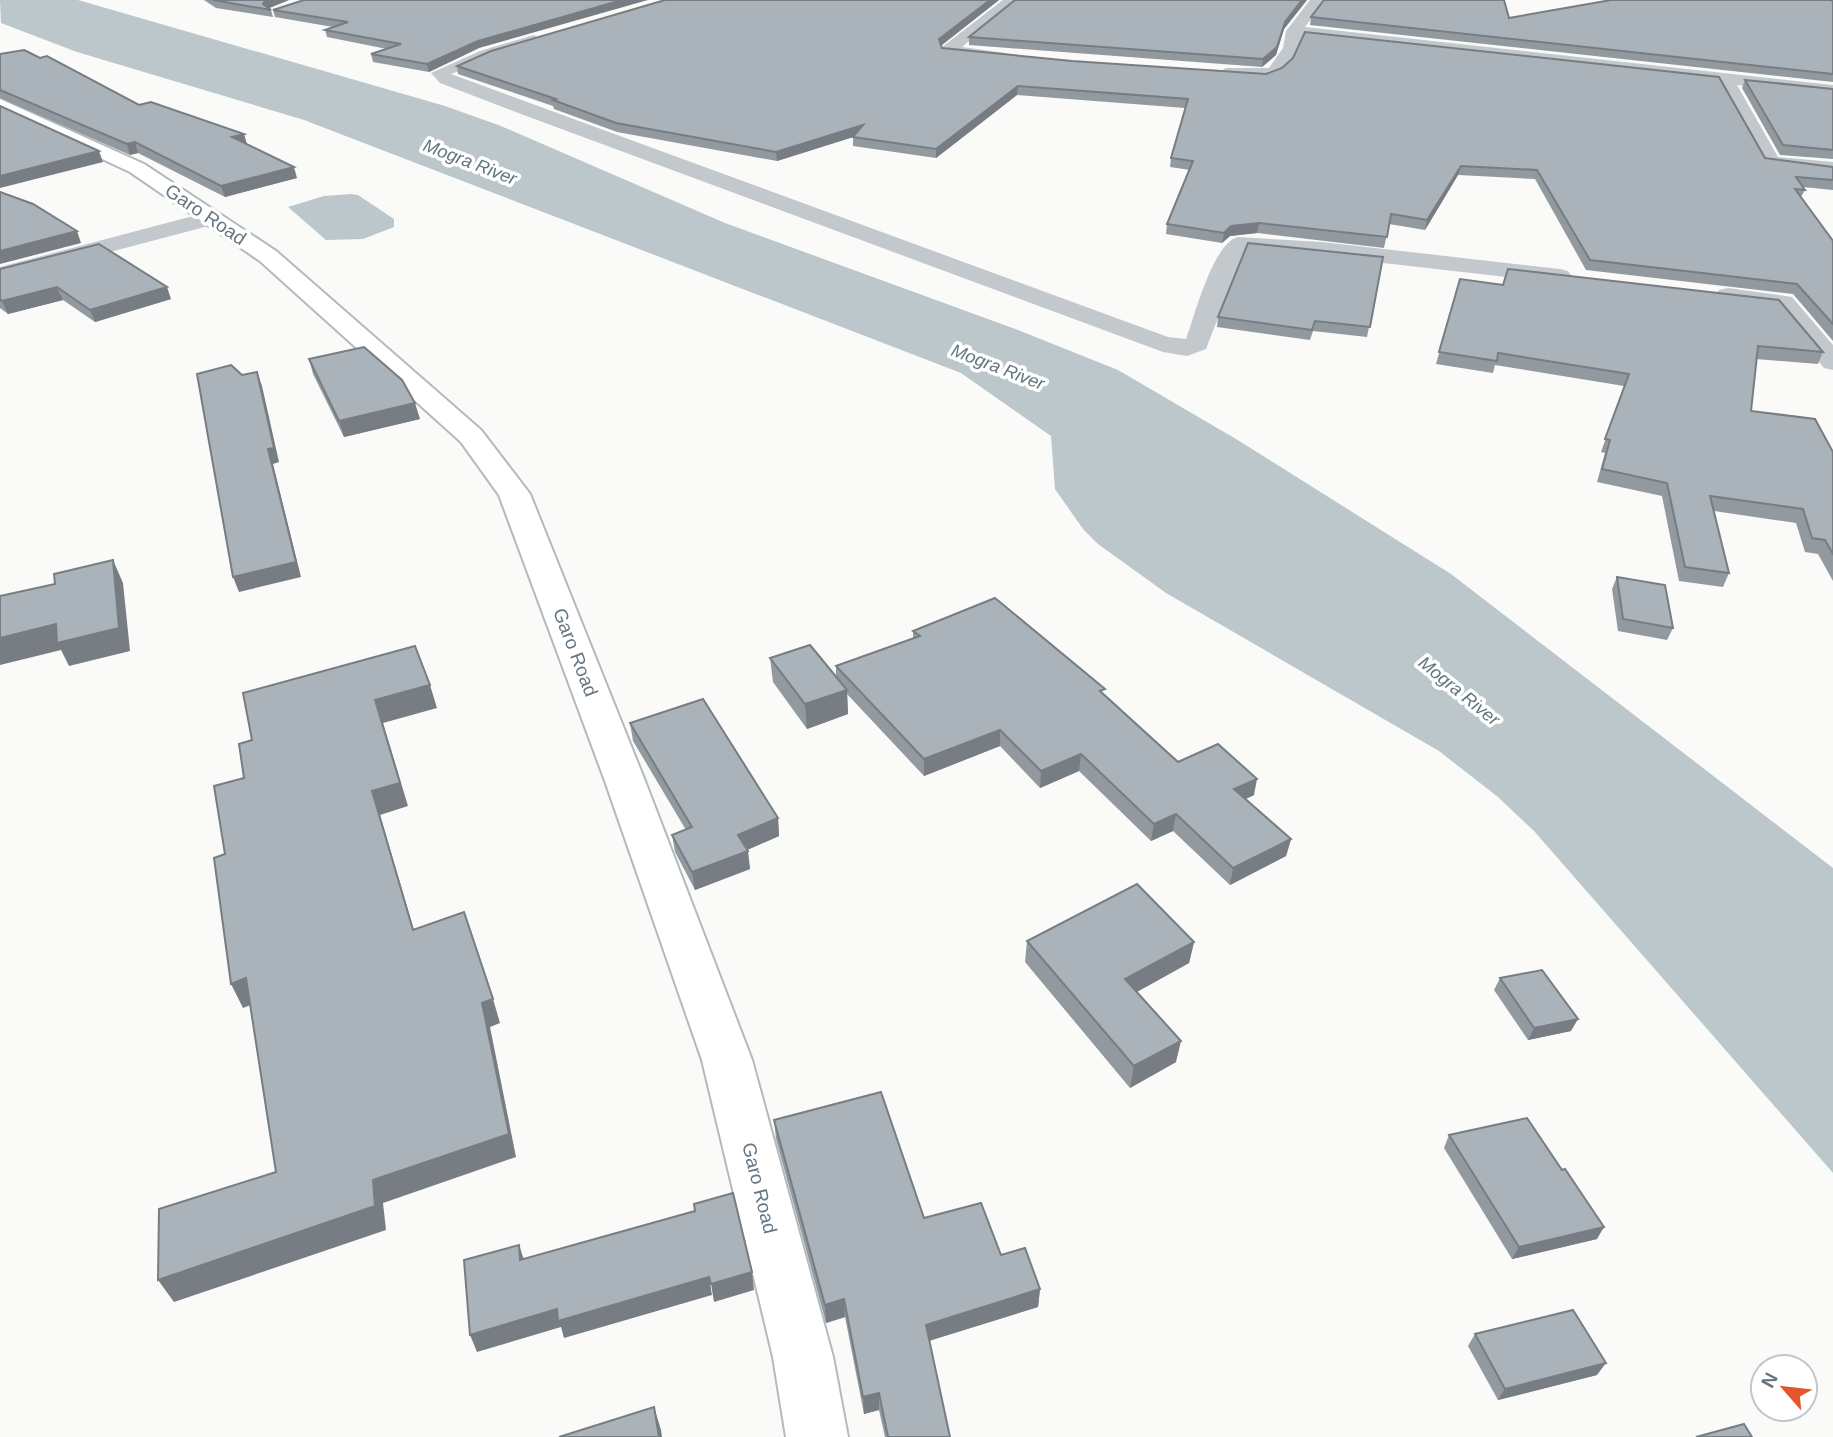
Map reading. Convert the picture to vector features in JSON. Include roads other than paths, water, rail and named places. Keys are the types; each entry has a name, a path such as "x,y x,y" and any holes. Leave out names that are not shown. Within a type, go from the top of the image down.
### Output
{"street":[{"path":"1012,0 948,50 1018,57"},
{"path":"1208,71 1273,73 1279,68 1295,38 1294,31 1318,0"},
{"path":"1294,31 1561,58 1833,90"},
{"path":"560,34 486,54 439,73 446,79 527,110 1163,344 1187,348 1197,343 1230,253 1238,244 1322,249 1579,278"},
{"path":"1725,79 1772,162 1833,168"},
{"name":"Garo Road","path":"0,104 137,168 268,256 471,436 514,494 610,742 727,1060 803,1357 817,1437"},
{"path":"0,274 212,218"},
{"path":"1702,292 1783,302 1833,362"}],"water":[{"name":"Mogra River","path":"0,0 78,0 445,106 501,126 725,223 1018,330 1118,370 1236,439 1451,574 1833,868 1833,1173 1534,831 1498,797 1439,751 1166,593 1098,544 1083,529 1055,489 1051,436 961,373 304,120 77,52 1,23"},
{"path":"358,195 394,219 394,227 363,239 326,240 288,207 324,196"}]}
